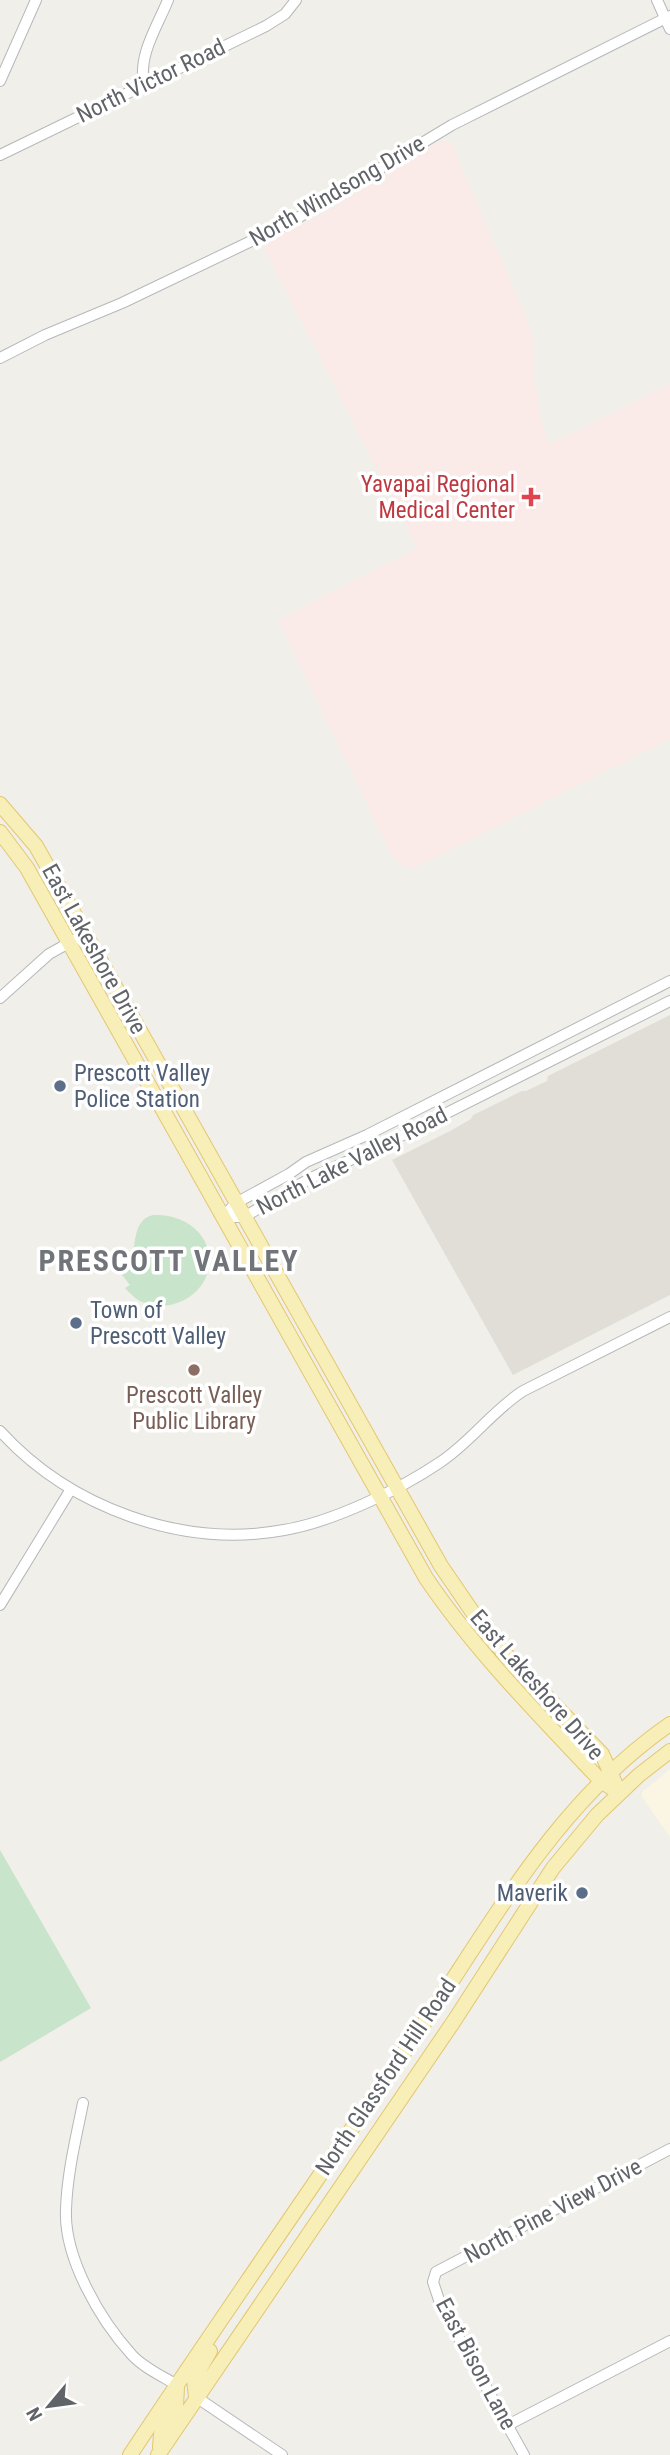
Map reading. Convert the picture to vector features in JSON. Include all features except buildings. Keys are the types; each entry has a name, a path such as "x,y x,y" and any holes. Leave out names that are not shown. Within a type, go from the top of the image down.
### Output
{"main road":[{"name":"East Lakeshore Drive","path":"0,804 36,846 485,1644"},
{"name":"East Lakeshore Drive","path":"0,832 27,869 426,1578 619,1792"},
{"name":"North Glassford Hill Road","path":"130,2455 524,1871 576,1807 606,1777 670,1724"},
{"name":"North Glassford Hill Road","path":"159,2454 454,2021 553,1868 619,1792 670,1751"},
{"path":"197,2397 194,2379 212,2347 217,2327"},
{"path":"159,2454 161,2434 176,2407 177,2385"}],"street":[{"path":"0,81 36,0"},
{"path":"144,84 142,59 168,0"},
{"name":"North Victor Road","path":"0,155 266,26 285,14 296,0"},
{"path":"657,0 668,21"},
{"name":"North Windsong Drive","path":"0,358 44,335 122,303 291,222 452,125 668,21"},
{"path":"0,998 26,972 85,934"},
{"name":"North Lake Valley Road","path":"223,1217 236,1203 289,1174 306,1161 367,1135 670,981"},
{"name":"North Lake Valley Road","path":"223,1217 244,1217 311,1178 381,1146 670,1000"},
{"path":"0,1431 33,1462 71,1489 108,1507 153,1523 177,1529 223,1534 297,1528 380,1496 438,1464 459,1448 505,1403 523,1391 670,1317"},
{"path":"0,1605 71,1489"},
{"path":"83,2103 65,2211 73,2256 91,2294 116,2335 146,2367 177,2385"},
{"name":"North Pine View Drive","path":"436,2272 670,2149"},
{"name":"East Bison Lane","path":"436,2272 433,2282 442,2306 524,2455"},
{"path":"508,2425 670,2341"},
{"path":"197,2397 282,2455"}],"shaded area":[{"name":"Yavapai Regional Medical Center","path":"440,141 451,143 526,317 534,344 534,377 541,419 549,445 670,384 670,739 413,868 403,867 390,852 278,620 417,548 262,244 324,213"},
{"path":"670,1015 670,1295 513,1375 392,1160 452,1130 473,1115 547,1081 548,1076"},
{"path":"670,1769 670,1837 642,1797 642,1792"}],"green space":[{"path":"153,1215 176,1218 196,1229 203,1237 209,1258 208,1271 198,1289 182,1301 162,1306 139,1301 125,1288 130,1285 122,1275 128,1268 140,1225"},
{"path":"0,1850 91,2008 0,2062"}],"place":[{"name":"Yavapai Regional Medical Center","path":"531,497"},
{"name":"Prescott Valley Police Station","path":"60,1086"},
{"name":"Town of Prescott Valley","path":"76,1323"},
{"name":"Prescott Valley Public Library","path":"194,1370"},
{"name":"Maverik","path":"582,1893"}],"district":[{"name":"PRESCOTT VALLEY","path":"169,1260"}]}
